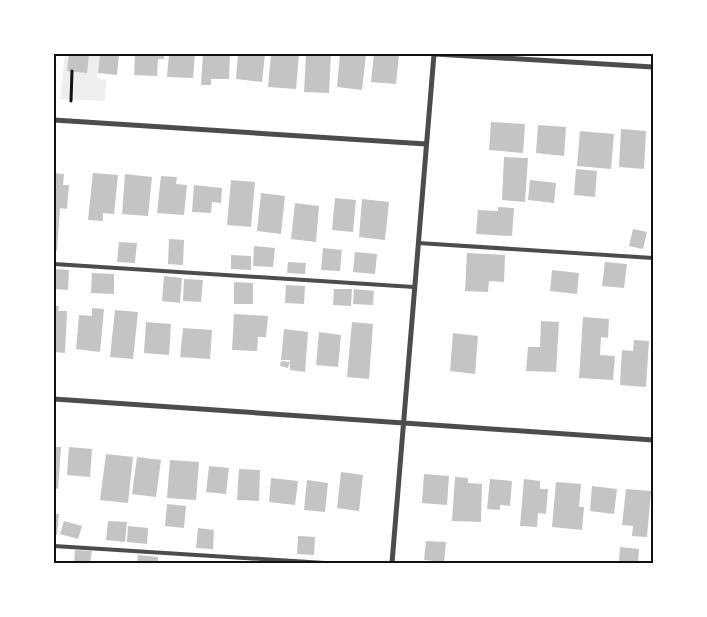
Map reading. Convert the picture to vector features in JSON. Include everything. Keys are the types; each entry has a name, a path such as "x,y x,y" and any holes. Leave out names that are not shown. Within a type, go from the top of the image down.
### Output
{"street":[{"path":"392,563 434,54 653,68"},
{"path":"54,120 426,144"},
{"path":"54,399 653,440"}],"lane":[{"path":"418,243 653,258"},
{"path":"54,264 414,287"},
{"path":"54,546 324,563"}],"path":[{"path":"71,100 72,71"}],"shaded area":[{"path":"65,54 100,54 97,79 106,80 105,101 60,99"}],"building":[{"path":"69,54 89,54 87,73 67,71"},
{"path":"100,54 119,54 117,75 98,73"},
{"path":"135,54 164,54 164,59 158,59 157,76 134,75"},
{"path":"169,54 195,54 193,78 167,77"},
{"path":"203,54 230,54 229,79 211,79 211,85 201,85"},
{"path":"238,54 265,54 262,82 236,79"},
{"path":"271,54 299,54 296,89 268,87"},
{"path":"306,54 331,54 329,93 304,92"},
{"path":"340,54 366,54 362,90 337,87"},
{"path":"374,54 399,54 396,84 371,82"},
{"path":"491,122 525,124 523,153 489,150"},
{"path":"538,125 566,127 564,156 536,153"},
{"path":"621,129 646,131 644,169 619,167"},
{"path":"580,131 614,134 611,169 577,166"},
{"path":"504,157 528,158 525,202 502,200"},
{"path":"576,169 597,171 595,197 574,195"},
{"path":"54,173 64,174 63,185 69,185 67,209 60,208 57,251 54,251"},
{"path":"93,173 118,175 114,214 103,213 103,221 88,220"},
{"path":"125,174 152,177 148,216 122,214"},
{"path":"161,176 177,177 176,184 187,185 184,215 157,213"},
{"path":"231,180 255,182 251,227 227,225"},
{"path":"530,180 556,183 554,203 528,200"},
{"path":"194,185 222,188 221,203 212,202 211,213 192,212"},
{"path":"261,193 285,196 281,234 257,231"},
{"path":"335,198 356,200 353,232 332,230"},
{"path":"362,199 389,202 385,240 359,237"},
{"path":"295,203 319,206 316,242 291,239"},
{"path":"498,207 514,208 512,236 476,234 478,210 498,211"},
{"path":"633,229 647,232 643,249 629,246"},
{"path":"169,239 184,240 183,265 168,264"},
{"path":"119,242 137,243 135,263 117,262"},
{"path":"254,246 275,248 273,267 253,266"},
{"path":"323,248 342,250 340,271 321,270"},
{"path":"355,252 377,254 375,274 353,272"},
{"path":"467,253 505,255 504,282 489,281 488,292 465,291"},
{"path":"231,255 251,256 251,270 231,269"},
{"path":"288,262 306,263 305,274 287,273"},
{"path":"605,262 627,264 624,288 602,286"},
{"path":"54,269 69,270 68,290 54,289"},
{"path":"552,270 579,273 577,294 550,291"},
{"path":"92,273 114,274 114,294 91,293"},
{"path":"164,276 182,278 180,303 162,301"},
{"path":"184,279 203,280 201,302 183,301"},
{"path":"234,282 253,283 253,304 234,304"},
{"path":"286,285 305,286 304,304 285,303"},
{"path":"334,289 352,289 351,306 333,305"},
{"path":"354,289 374,291 373,305 353,304"},
{"path":"54,306 59,306 58,311 67,311 65,353 54,352"},
{"path":"92,308 104,309 100,352 76,349 79,315 92,316"},
{"path":"115,310 138,312 133,359 110,357"},
{"path":"234,314 268,316 266,337 258,337 257,351 232,350"},
{"path":"583,317 609,319 608,338 601,337 600,355 615,356 613,380 579,378"},
{"path":"541,321 559,322 556,372 526,371 528,347 540,347"},
{"path":"146,322 171,324 169,355 144,353"},
{"path":"352,322 373,324 369,379 347,377"},
{"path":"183,328 212,330 210,359 180,357"},
{"path":"284,329 308,332 305,372 290,370 290,360 281,360"},
{"path":"319,332 341,335 338,367 316,365"},
{"path":"453,333 478,336 475,374 450,371"},
{"path":"634,340 649,341 646,387 620,385 622,350 633,351"},
{"path":"281,361 290,362 288,368 280,366"},
{"path":"54,447 61,447 58,489 54,488"},
{"path":"69,447 92,449 90,477 67,475"},
{"path":"106,454 133,457 128,503 100,500"},
{"path":"137,457 161,460 156,497 132,494"},
{"path":"170,460 199,462 196,500 167,498"},
{"path":"209,466 229,468 226,494 206,492"},
{"path":"239,469 260,470 259,501 237,500"},
{"path":"341,472 363,475 359,511 337,508"},
{"path":"424,474 449,476 447,505 422,503"},
{"path":"455,477 468,478 468,483 482,484 481,522 452,521"},
{"path":"271,478 298,481 295,505 269,502"},
{"path":"490,479 512,481 510,506 500,505 500,510 487,509"},
{"path":"524,479 540,481 540,489 548,489 546,514 538,513 537,527 520,526"},
{"path":"307,480 328,483 325,512 304,510"},
{"path":"556,482 581,484 579,507 584,507 582,530 552,527"},
{"path":"592,486 617,489 614,514 590,511"},
{"path":"626,489 651,491 647,537 632,536 633,526 622,525"},
{"path":"167,504 186,506 184,528 165,526"},
{"path":"54,514 59,514 57,535 54,535"},
{"path":"64,521 82,526 78,539 60,534"},
{"path":"108,521 127,522 125,542 106,540"},
{"path":"128,526 148,528 147,544 127,542"},
{"path":"198,528 214,530 213,549 196,548"},
{"path":"298,536 315,537 314,555 297,554"},
{"path":"426,541 446,542 444,562 424,560"},
{"path":"620,547 639,549 638,563 619,563"},
{"path":"75,550 92,551 90,563 74,563"},
{"path":"138,555 158,557 158,563 137,563"}]}
